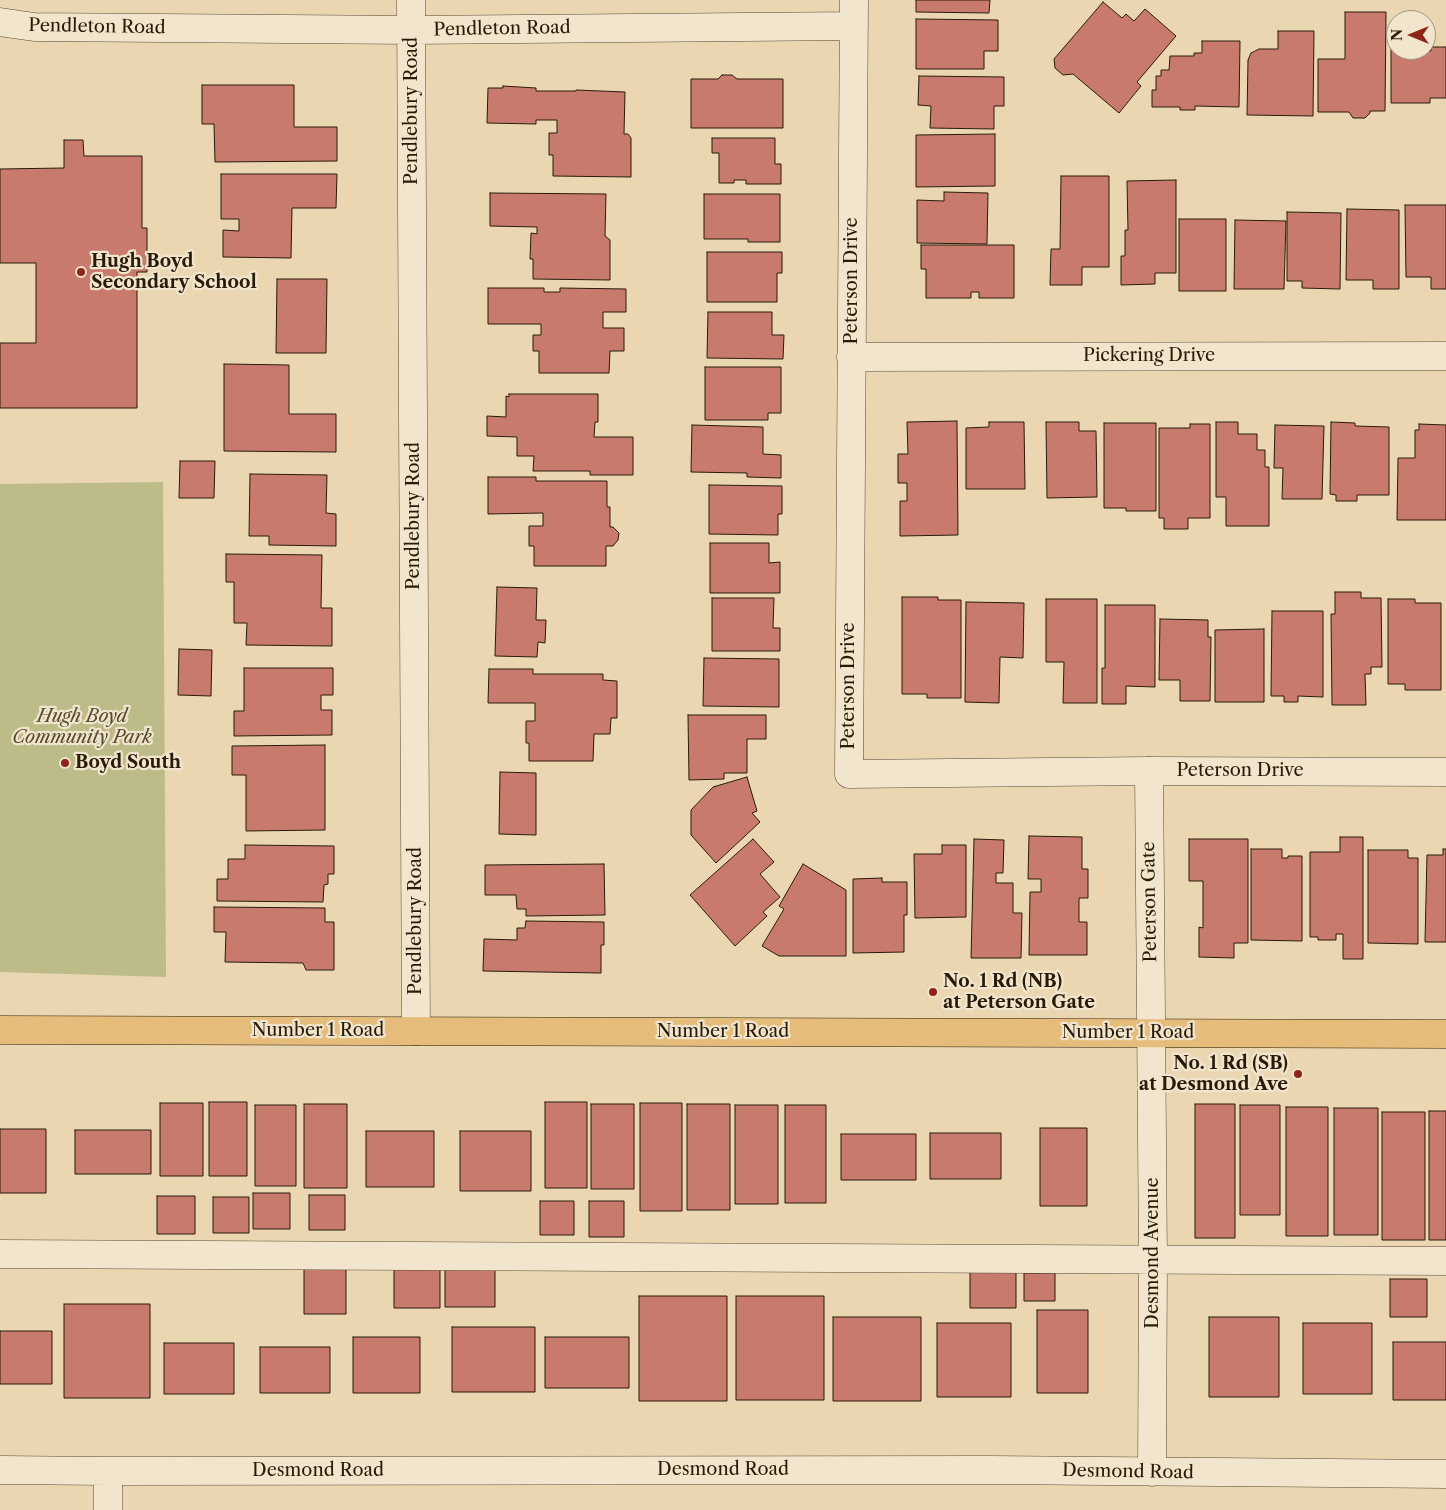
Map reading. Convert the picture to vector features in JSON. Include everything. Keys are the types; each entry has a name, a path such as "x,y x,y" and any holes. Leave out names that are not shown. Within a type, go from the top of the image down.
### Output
{"main road":[{"name":"Number 1 Road","path":"0,1030 1446,1034"}],"street":[{"name":"Pendlebury Road","path":"411,0 416,1031"},
{"name":"Pendleton Road","path":"0,22 34,27 411,30 854,13"},
{"name":"Peterson Drive","path":"854,13 849,774 1149,771 1446,772"},
{"name":"Pickering Drive","path":"851,357 1446,356"},
{"name":"Peterson Gate","path":"1149,771 1152,1034"},
{"name":"Desmond Avenue","path":"1152,1034 1152,1472"},
{"path":"0,1254 1446,1261"},
{"name":"Desmond Road","path":"0,1470 990,1470 1446,1474"},
{"path":"108,1471 108,1510"}],"green space":[{"name":"Hugh Boyd Community Park","path":"163,482 166,977 0,972 0,484"}],"building":[{"path":"916,0 990,0 989,13 916,12"},
{"path":"1103,2 1122,18 1126,14 1134,21 1145,9 1176,36 1137,82 1141,86 1119,113 1073,74 1063,75 1055,68 1054,59"},
{"path":"1345,12 1386,12 1385,111 1370,111 1365,118 1353,118 1349,112 1318,112 1318,59 1345,59"},
{"path":"916,19 998,20 998,51 984,51 984,69 916,69"},
{"path":"1278,31 1314,31 1313,116 1247,115 1248,60 1251,53 1259,49 1278,49"},
{"path":"1202,41 1240,41 1239,107 1195,106 1195,110 1180,110 1180,107 1152,107 1152,90 1156,90 1156,76 1161,76 1161,70 1169,70 1170,56 1194,56 1194,53 1202,53"},
{"path":"1436,47 1446,47 1446,98 1430,98 1430,103 1391,103 1391,60 1436,60"},
{"path":"722,75 732,75 737,79 783,79 783,128 691,128 691,79 718,79"},
{"path":"919,76 1004,77 1004,106 994,106 994,129 930,128 931,106 918,105"},
{"path":"202,85 294,85 294,127 337,127 337,161 215,162 214,124 202,124"},
{"path":"503,86 536,88 536,91 625,92 624,134 628,134 631,138 631,177 553,176 553,155 549,155 549,133 557,133 557,120 536,120 536,124 487,123 488,88 503,88"},
{"path":"995,134 995,186 916,187 916,135"},
{"path":"712,138 775,138 775,164 781,164 781,184 746,184 746,180 734,180 734,183 719,183 719,153 712,153"},
{"path":"64,140 83,140 84,156 142,156 142,228 147,228 147,272 137,272 137,408 0,408 0,343 36,343 36,263 0,263 0,169 64,168"},
{"path":"221,174 337,174 336,208 292,208 291,258 223,257 223,230 239,231 239,219 221,219"},
{"path":"1061,176 1109,176 1109,267 1082,267 1082,285 1050,285 1051,249 1060,249"},
{"path":"1176,180 1176,273 1155,273 1155,284 1121,285 1121,256 1125,256 1125,230 1128,230 1127,181"},
{"path":"944,192 988,193 987,244 917,243 917,200 944,201"},
{"path":"490,193 606,194 605,236 610,240 610,280 533,279 533,259 530,259 531,233 537,234 537,227 490,226"},
{"path":"704,194 780,194 780,242 748,242 748,239 704,239"},
{"path":"1405,205 1446,205 1446,289 1431,289 1431,277 1406,277"},
{"path":"1347,209 1399,210 1399,289 1373,289 1373,280 1346,280"},
{"path":"1287,212 1341,213 1340,289 1302,288 1302,281 1287,281"},
{"path":"1179,219 1226,219 1226,291 1179,291"},
{"path":"1235,220 1286,221 1284,289 1234,289"},
{"path":"921,245 1014,245 1014,298 979,298 979,292 971,292 971,298 926,298 926,269 921,269"},
{"path":"707,252 782,252 782,273 777,273 777,302 707,302"},
{"path":"277,279 327,279 326,353 276,353"},
{"path":"488,288 544,288 544,292 560,292 560,288 626,289 626,312 603,312 603,328 624,328 624,351 610,351 609,373 539,373 539,351 533,351 533,335 541,335 541,324 488,324"},
{"path":"708,312 772,312 772,335 784,335 783,359 707,358"},
{"path":"224,364 289,365 289,414 336,414 336,452 224,451"},
{"path":"705,367 781,367 781,413 768,413 768,420 705,420"},
{"path":"509,394 598,394 598,422 595,422 594,437 633,437 633,475 590,475 590,471 533,471 534,456 517,456 517,437 487,436 487,416 506,417 506,396 509,397"},
{"path":"957,421 958,535 900,536 900,501 907,501 907,483 898,483 898,454 908,454 907,422"},
{"path":"989,422 1024,422 1025,489 966,489 966,428 989,427"},
{"path":"1046,422 1079,422 1079,431 1096,431 1097,497 1047,498"},
{"path":"1216,422 1238,422 1238,434 1257,434 1257,450 1265,450 1265,467 1269,467 1269,526 1226,526 1226,497 1216,497"},
{"path":"1331,422 1355,423 1355,426 1389,427 1389,495 1357,495 1357,501 1336,501 1336,495 1330,494"},
{"path":"1104,423 1156,423 1156,511 1126,511 1126,508 1104,508"},
{"path":"1190,424 1210,424 1210,518 1188,518 1188,529 1164,529 1164,518 1159,518 1159,428 1190,428"},
{"path":"1419,424 1446,425 1446,520 1397,520 1398,458 1415,458 1415,430 1419,430"},
{"path":"692,425 763,427 763,454 781,455 781,478 747,477 747,473 691,472"},
{"path":"1275,425 1324,426 1322,499 1282,499 1283,468 1274,468"},
{"path":"180,461 215,461 214,498 179,498"},
{"path":"250,474 327,475 326,513 336,514 336,546 269,545 269,536 249,536"},
{"path":"488,477 536,477 536,481 607,481 607,507 610,507 610,527 613,527 619,533 618,540 613,546 606,546 606,566 534,566 534,546 529,546 529,526 543,526 543,513 488,514"},
{"path":"709,485 782,486 782,514 778,514 778,535 709,534"},
{"path":"710,543 769,543 769,563 780,562 780,593 710,593"},
{"path":"226,554 322,555 321,608 332,608 332,646 246,645 247,623 234,623 234,582 226,582"},
{"path":"497,587 537,588 536,620 546,620 545,643 538,642 537,657 495,656"},
{"path":"1335,592 1361,592 1361,598 1381,598 1382,667 1371,667 1371,674 1365,674 1366,705 1332,705 1331,614 1335,614"},
{"path":"902,597 938,597 938,600 961,600 961,698 927,698 927,694 902,694"},
{"path":"712,598 774,598 773,628 780,628 780,651 712,651"},
{"path":"1046,599 1097,599 1097,703 1063,703 1064,662 1046,662"},
{"path":"1388,599 1415,599 1415,603 1441,603 1441,690 1405,690 1405,684 1388,684"},
{"path":"966,602 1024,603 1023,658 1000,657 999,703 965,702"},
{"path":"1105,605 1155,605 1155,687 1126,686 1126,704 1102,704 1102,668 1105,668"},
{"path":"1272,611 1323,611 1323,697 1298,696 1298,702 1284,702 1284,696 1271,696"},
{"path":"1160,619 1208,620 1208,637 1211,637 1210,701 1180,701 1180,680 1159,680"},
{"path":"1264,629 1264,702 1215,702 1215,630"},
{"path":"179,649 212,650 211,696 178,695"},
{"path":"704,658 779,659 779,707 703,706"},
{"path":"244,668 333,668 333,695 321,695 321,710 332,710 332,735 234,736 234,711 244,711"},
{"path":"489,669 533,669 533,674 603,674 603,680 617,681 617,718 611,718 610,734 594,734 593,761 529,761 529,743 526,743 526,721 535,721 535,703 488,703"},
{"path":"688,715 766,715 766,739 747,739 747,773 724,773 724,779 689,780"},
{"path":"325,745 325,830 246,831 246,775 232,775 232,746"},
{"path":"500,772 536,773 536,835 499,834"},
{"path":"747,777 757,811 752,813 760,822 716,863 691,835 691,810 713,787"},
{"path":"1029,836 1082,837 1082,869 1088,869 1088,898 1079,898 1079,922 1087,922 1087,955 1029,955 1030,892 1041,892 1041,879 1028,879"},
{"path":"1340,837 1363,837 1363,959 1343,959 1343,934 1336,934 1336,940 1318,940 1318,937 1310,937 1310,852 1340,852"},
{"path":"753,839 774,862 760,874 780,897 763,912 767,916 735,946 690,895"},
{"path":"974,839 1004,840 1003,873 996,873 996,883 1013,883 1013,913 1022,913 1021,958 971,958"},
{"path":"1189,839 1248,839 1248,943 1234,943 1234,958 1199,957 1199,927 1203,928 1203,881 1189,881"},
{"path":"245,845 334,846 334,874 328,874 328,884 324,885 323,902 217,901 217,879 228,879 228,859 245,859"},
{"path":"942,845 966,845 966,917 915,918 914,854 942,854"},
{"path":"1251,849 1282,849 1282,858 1302,856 1302,941 1251,940"},
{"path":"1443,849 1446,849 1446,942 1425,942 1427,855 1443,855"},
{"path":"1368,850 1408,850 1408,858 1418,858 1418,944 1368,943"},
{"path":"604,864 605,915 526,916 526,909 517,909 516,895 485,895 485,865"},
{"path":"803,864 846,890 846,956 779,956 762,946 784,909 779,906"},
{"path":"882,878 882,882 907,882 907,915 904,915 904,952 853,953 853,879"},
{"path":"214,907 325,908 325,922 334,922 334,970 306,970 303,963 225,962 226,932 214,932"},
{"path":"526,921 604,922 604,945 601,945 601,973 483,971 484,939 517,940 517,928 525,928"},
{"path":"209,1102 247,1102 247,1176 209,1176"},
{"path":"545,1102 587,1102 587,1188 545,1188"},
{"path":"160,1103 203,1103 203,1176 160,1176"},
{"path":"640,1103 682,1103 682,1211 640,1211"},
{"path":"304,1104 347,1104 347,1188 304,1188"},
{"path":"591,1104 634,1104 634,1189 591,1189"},
{"path":"687,1104 730,1104 730,1210 687,1210"},
{"path":"1195,1104 1235,1104 1235,1238 1195,1238"},
{"path":"255,1105 296,1105 296,1186 255,1186"},
{"path":"735,1105 778,1105 778,1204 735,1204"},
{"path":"785,1105 826,1105 826,1203 785,1203"},
{"path":"1240,1105 1280,1105 1280,1215 1240,1215"},
{"path":"1286,1107 1328,1107 1328,1236 1286,1236"},
{"path":"1334,1108 1378,1108 1378,1235 1334,1235"},
{"path":"1429,1111 1446,1111 1446,1240 1429,1240"},
{"path":"1382,1112 1425,1112 1425,1240 1382,1240"},
{"path":"1040,1128 1087,1128 1087,1206 1040,1206"},
{"path":"0,1129 46,1129 46,1193 0,1193"},
{"path":"75,1130 151,1130 151,1174 75,1174"},
{"path":"366,1131 434,1131 434,1187 366,1187"},
{"path":"460,1131 531,1131 531,1191 460,1191"},
{"path":"930,1133 1001,1133 1001,1179 930,1179"},
{"path":"841,1134 916,1134 916,1180 841,1180"},
{"path":"253,1193 290,1193 290,1229 253,1229"},
{"path":"309,1195 345,1195 345,1230 309,1230"},
{"path":"157,1196 195,1196 195,1234 157,1234"},
{"path":"213,1197 249,1197 249,1233 213,1233"},
{"path":"540,1201 574,1201 574,1235 540,1235"},
{"path":"589,1201 624,1201 624,1237 589,1237"},
{"path":"304,1268 346,1268 346,1314 304,1314"},
{"path":"394,1268 440,1268 440,1308 394,1308"},
{"path":"445,1268 495,1268 495,1307 445,1307"},
{"path":"970,1272 1016,1272 1016,1308 970,1308"},
{"path":"1024,1273 1055,1273 1055,1301 1024,1301"},
{"path":"1390,1279 1427,1279 1427,1317 1390,1317"},
{"path":"639,1296 727,1296 727,1401 639,1401"},
{"path":"736,1296 824,1296 824,1400 736,1400"},
{"path":"64,1304 150,1304 150,1398 64,1398"},
{"path":"1037,1310 1088,1310 1088,1393 1037,1393"},
{"path":"833,1317 921,1317 921,1401 833,1401"},
{"path":"1209,1317 1279,1317 1279,1397 1209,1397"},
{"path":"937,1323 1011,1323 1011,1397 937,1397"},
{"path":"1303,1323 1372,1323 1372,1394 1303,1394"},
{"path":"452,1327 535,1327 535,1392 452,1392"},
{"path":"0,1331 52,1331 52,1384 0,1384"},
{"path":"353,1337 420,1337 420,1393 353,1393"},
{"path":"545,1337 629,1337 629,1388 545,1388"},
{"path":"1393,1342 1446,1342 1446,1400 1393,1400"},
{"path":"164,1343 234,1343 234,1394 164,1394"},
{"path":"260,1347 330,1347 330,1393 260,1393"}],"place":[{"name":"Hugh Boyd Secondary School","path":"81,272"},
{"name":"Boyd South","path":"65,763"},
{"name":"No. 1 Rd (NB) at Peterson Gate","path":"933,992"},
{"name":"No. 1 Rd (SB) at Desmond Ave","path":"1298,1074"}]}
